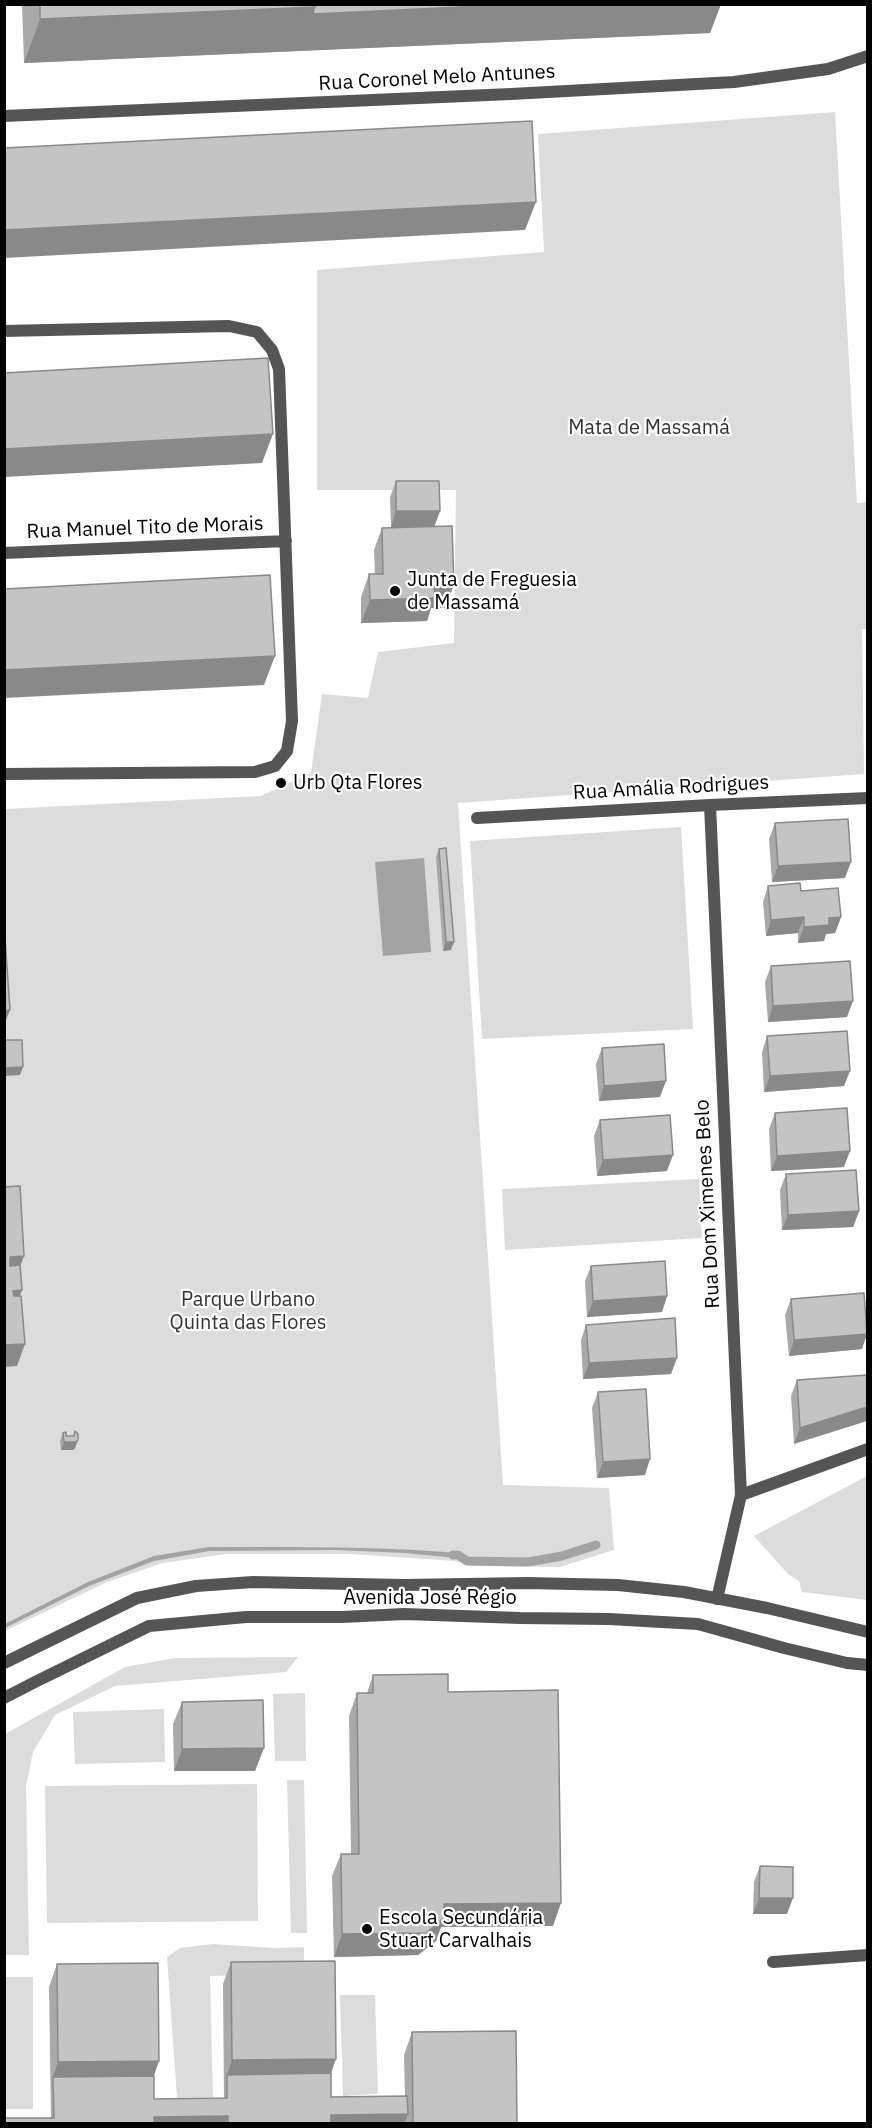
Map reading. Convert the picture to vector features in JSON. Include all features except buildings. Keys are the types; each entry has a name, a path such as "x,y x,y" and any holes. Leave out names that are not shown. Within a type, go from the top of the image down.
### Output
{"street":[{"name":"Rua Coronel Melo Antunes","path":"4,116 499,95 734,82 828,69 867,56"},
{"name":"Rua Manuel Tito de Morais","path":"4,332 229,326 257,332 272,350 279,369 286,541 4,553"},
{"path":"4,774 255,772 275,766 287,751 292,721 286,541"},
{"name":"Rua Amália Rodrigues","path":"477,818 867,798"},
{"name":"Rua Dom Ximenes Belo","path":"710,805 741,1495 717,1599"},
{"path":"741,1495 867,1449"},
{"name":"Avenida José Régio","path":"4,1663 137,1598 196,1586 253,1582 618,1585 684,1592 867,1632"},
{"name":"Avenida José Régio","path":"4,1698 149,1626 246,1617 342,1617 404,1614 609,1618 698,1624 805,1653 847,1663 867,1665"},
{"path":"772,1962 867,1955"}],"green space":[{"path":"835,112 857,503 868,502 868,629 862,629 864,774 458,803 503,1485 609,1488 614,1550 560,1567 472,1566 455,1561 351,1554 226,1554 163,1563 107,1582 5,1631 5,809 261,796 311,773 322,694 368,698 378,652 454,643 456,490 317,490 317,270 544,252 538,134"},
{"path":"681,827 693,1029 482,1039 470,841"},
{"path":"699,1179 702,1238 505,1250 502,1189"},
{"path":"867,1476 867,1600 802,1592 799,1581 788,1574 754,1536"},
{"path":"298,1657 286,1672 115,1686 55,1715 33,1752 26,1786 29,1955 5,1955 5,1734 125,1667 175,1658"},
{"path":"305,1693 306,1761 275,1761 273,1694"},
{"path":"164,1709 165,1762 75,1764 73,1712"},
{"path":"287,1780 304,1780 307,1933 291,1933"},
{"path":"257,1784 258,1921 47,1923 45,1786"},
{"path":"213,1944 274,1948 304,1947 304,1973 210,1976 213,2097 177,2098 167,1957 180,1948"},
{"path":"5,1977 33,1977 33,2109 5,2109"},
{"path":"340,1995 375,1995 378,2094 343,2096"}],"shaded area":[{"path":"424,858 431,952 383,956 375,862"},
{"path":"209,1547 397,1549 459,1553 462,1555 462,1560 405,1553 337,1550 209,1551 154,1561 89,1586 5,1628 5,1624 88,1582 154,1556"}],"waterway":[{"path":"453,1555 458,1555 467,1561 528,1562 562,1556 596,1545"}],"place":[{"name":"Junta de Freguesia de Massamá","path":"395,591"},
{"name":"Urb Qta Flores","path":"281,783"},
{"name":"Escola Secundária Stuart Carvalhais","path":"367,1929"}],"park label":[{"name":"Mata de Massamá","path":"649,428"},
{"name":"Parque Urbano Quinta das Flores","path":"248,1312"}]}
